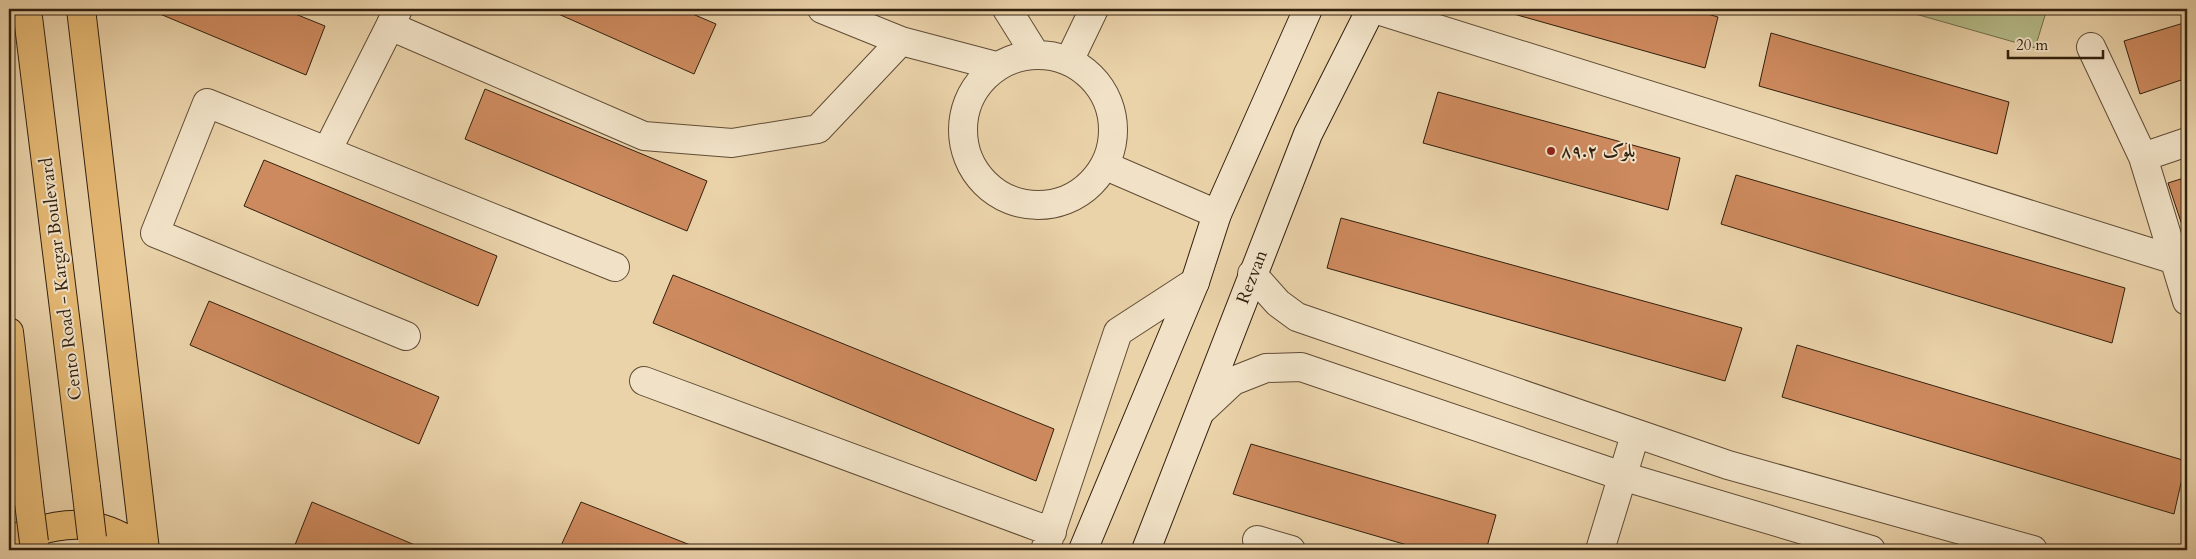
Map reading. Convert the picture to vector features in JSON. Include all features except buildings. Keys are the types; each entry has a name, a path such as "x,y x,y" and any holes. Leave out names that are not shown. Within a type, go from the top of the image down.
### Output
{"highway":[{"name":"Cento Road - Kargar Boulevard","path":"27,9 93,550"},
{"path":"81,9 144,550"},
{"path":"9,332 34,550"},
{"path":"9,542 57,525 100,526 124,537 144,550"}],"street":[{"path":"822,9 901,42 996,66"},
{"path":"1007,9 1035,54"},
{"path":"1069,61 1094,9"},
{"path":"1083,550 1195,282 1218,214 1308,9"},
{"path":"1372,9 2175,260"},
{"name":"Rezvan","path":"1146,550 1308,134 1372,9"},
{"path":"327,151 394,17 644,136 732,143 818,129 901,42"},
{"path":"2091,47 2143,157 2186,292"},
{"path":"1035,54 1069,61 1101,87 1114,126 1106,166 1073,199 1028,206 986,188 962,148 967,101 996,66 1015,58 1035,54"},
{"path":"406,336 155,233 207,104 615,267"},
{"path":"2143,157 2187,142"},
{"path":"1106,166 1218,214"},
{"path":"1252,274 1278,303 1297,317 1728,465 2033,550"},
{"path":"644,382 1048,541 1118,332 1195,282"},
{"path":"1201,411 1233,382 1266,368 1301,367 1622,476 1871,550"},
{"path":"1600,550 1635,434"},
{"path":"1257,540 1291,550"}],"green space":[{"path":"1898,9 2047,9 2035,48"}],"place":[{"name":"بلوک ۸۹.۲","path":"1551,151"}]}
